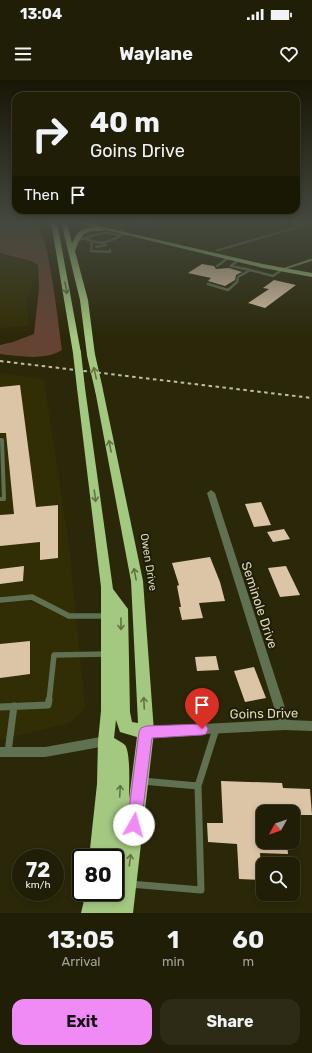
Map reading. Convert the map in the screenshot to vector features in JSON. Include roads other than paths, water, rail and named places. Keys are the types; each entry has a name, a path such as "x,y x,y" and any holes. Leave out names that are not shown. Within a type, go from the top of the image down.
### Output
{"highway":[{"path":"61,261 77,354 107,590 109,711 106,741 105,784 99,849"},
{"name":"Owen Drive","path":"73,261 84,300 91,355 136,581 146,732 123,913"},
{"path":"107,590 121,609 122,712 125,727 146,732"},
{"path":"106,741 119,750 121,768 118,826 115,849"},
{"path":"91,913 93,901"},
{"path":"107,913 108,901"}],"main road":[{"path":"242,261 312,275"},
{"path":"264,261 283,269 309,261"}],"street":[{"name":"Seminole Drive","path":"211,493 285,726"},
{"name":"Goins Drive","path":"146,732 312,726"},
{"path":"4,752 45,752 106,741"}],"lane":[{"path":"217,266 224,261"},
{"path":"237,261 231,266 273,276 283,269"},
{"path":"255,272 263,266"},
{"path":"208,284 228,290 237,282 238,277 250,270"},
{"path":"0,440 2,440 4,499 0,499"},
{"path":"0,600 32,597 69,616 108,616"},
{"path":"0,706 48,705 54,655 108,654"},
{"path":"4,752 14,706"},
{"path":"127,884 201,890 198,786 216,729"},
{"path":"140,781 198,786"}],"railway":[{"path":"0,361 312,398"}]}
